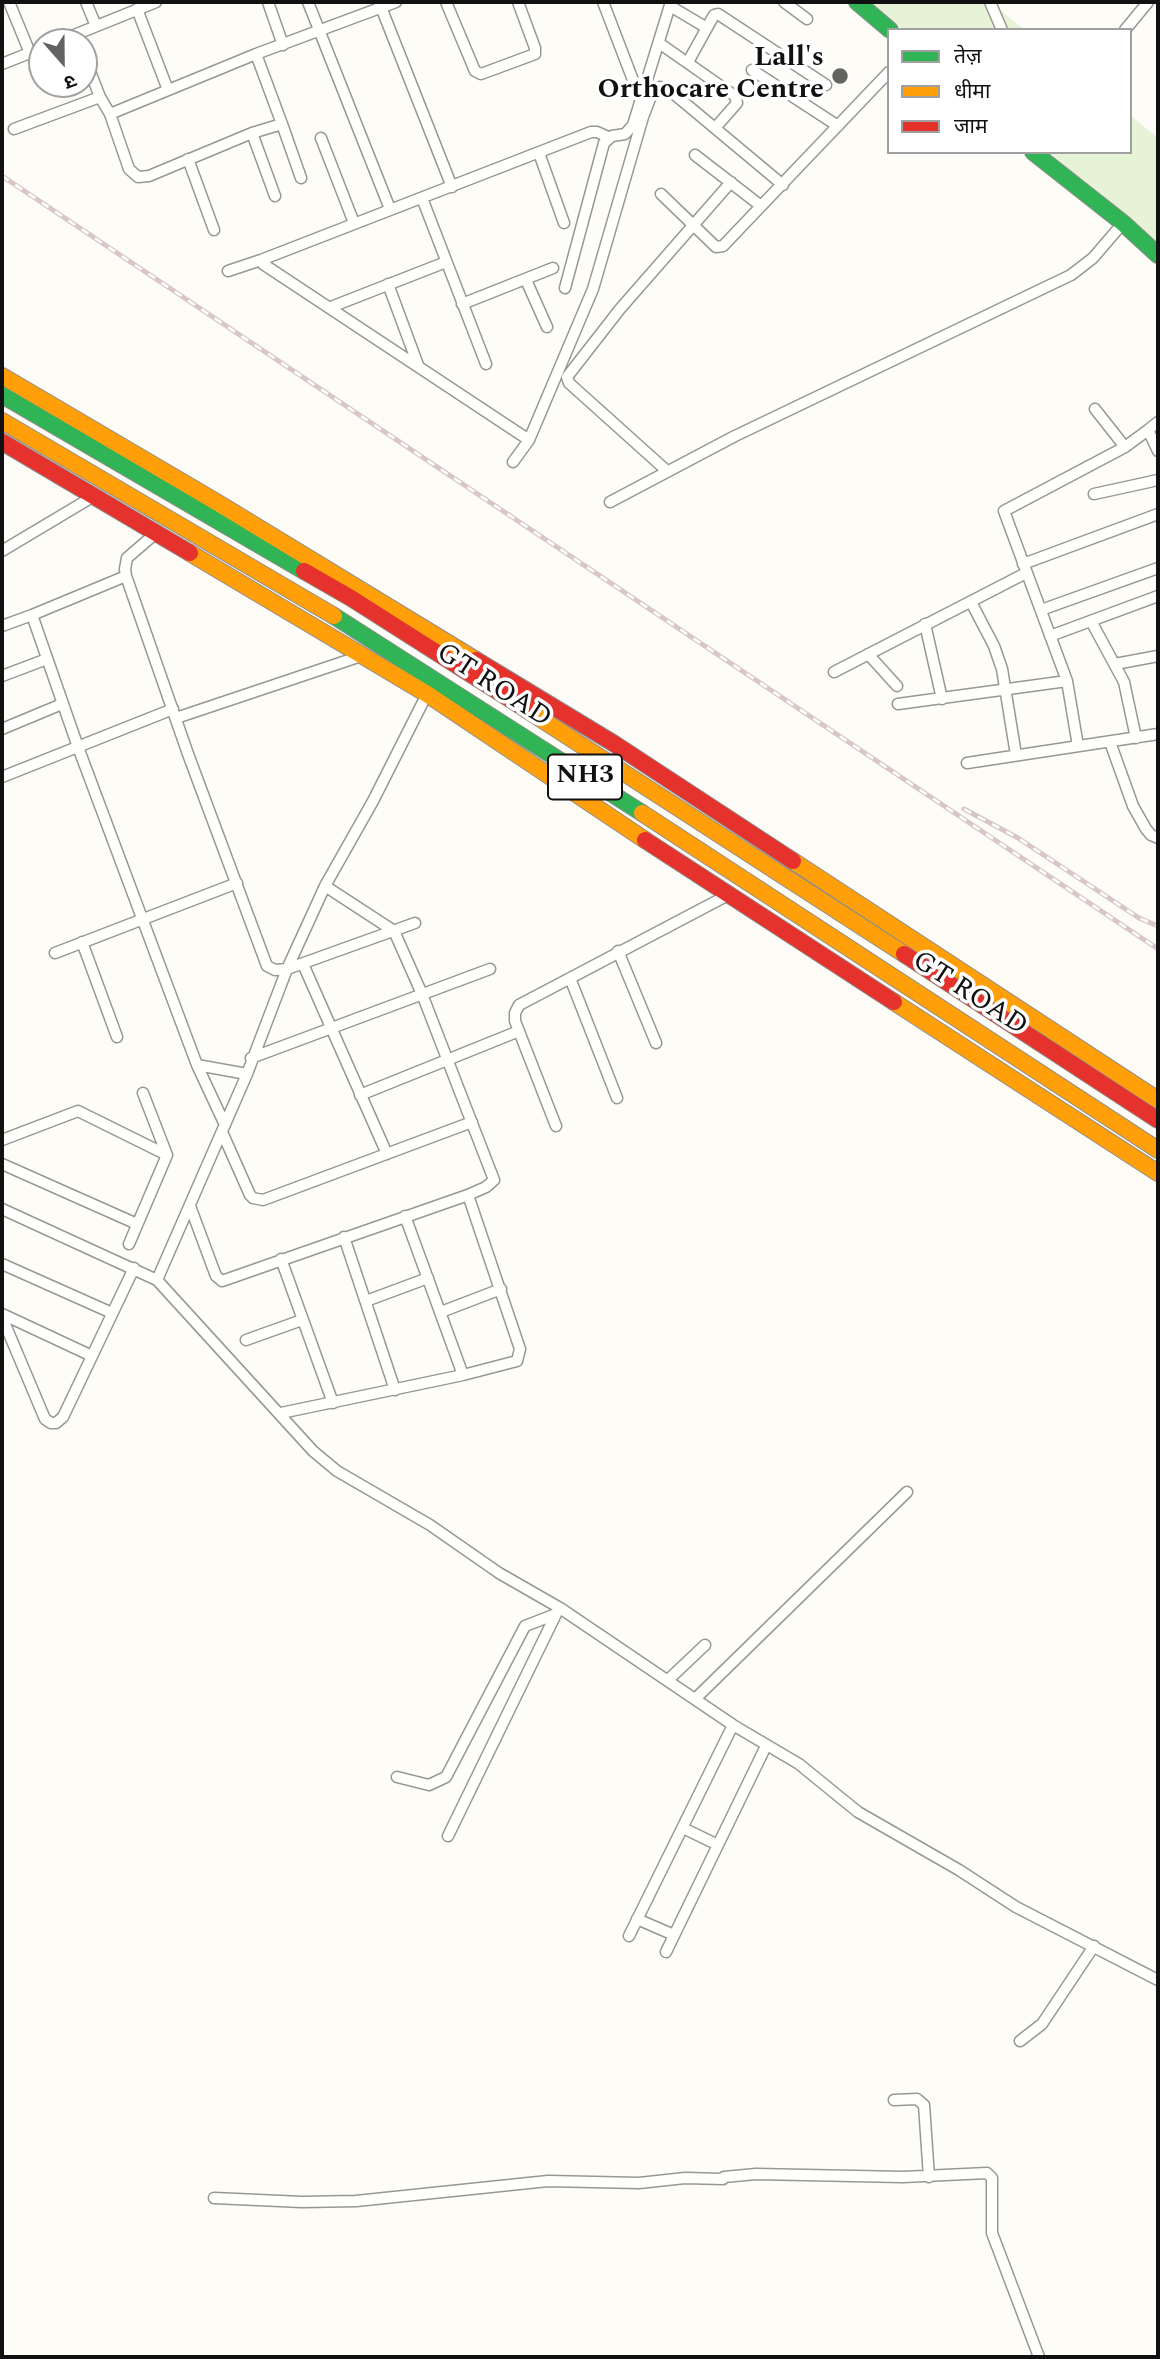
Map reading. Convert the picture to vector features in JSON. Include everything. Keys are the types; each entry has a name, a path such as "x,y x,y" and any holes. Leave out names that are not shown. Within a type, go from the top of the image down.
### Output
{"main road":[{"path":"857,2 888,28"},
{"path":"1036,154 1123,223 1158,255"},
{"path":"2,376 218,503 613,743 1158,1100"},
{"name":"GT ROAD","path":"2,395 351,598 730,839 1158,1120"},
{"name":"GT ROAD","path":"2,421 335,617 713,858 1158,1150"},
{"path":"2,442 427,694 650,843 1158,1173"}],"street":[{"path":"9,2 28,49"},
{"path":"86,2 96,26"},
{"path":"93,28 156,2"},
{"path":"268,2 283,45"},
{"path":"308,2 390,209"},
{"path":"110,114 380,4 396,2"},
{"path":"446,2 475,71 485,74 535,54 518,2"},
{"path":"603,2 641,101"},
{"path":"784,2 807,19"},
{"path":"990,2 1001,28"},
{"path":"1127,28 1148,2"},
{"path":"380,4 452,187"},
{"path":"228,271 594,132 608,137 625,134 631,129 641,101 671,4 707,28"},
{"path":"137,9 168,90"},
{"path":"688,62 714,15 721,15 826,85"},
{"path":"659,43 737,99 737,103 715,128"},
{"path":"256,54 302,178"},
{"path":"2,64 28,55"},
{"path":"751,70 838,126"},
{"path":"661,194 716,247 721,247 887,74"},
{"path":"513,462 530,440 593,289 653,90 660,87 668,89 783,185"},
{"path":"98,92 110,114 129,169 134,175 143,178 252,133 282,124"},
{"path":"13,129 100,97"},
{"path":"252,133 275,196"},
{"path":"565,288 602,148 608,137"},
{"path":"321,138 354,223"},
{"path":"539,153 564,223"},
{"path":"695,155 761,206"},
{"path":"188,159 214,230"},
{"path":"667,471 569,383 567,376 620,309 730,182"},
{"path":"422,198 486,364"},
{"path":"610,502 735,436 1071,275 1093,258 1123,223"},
{"path":"261,260 262,264 530,440"},
{"path":"331,307 446,262"},
{"path":"462,304 553,268"},
{"path":"526,279 547,327"},
{"path":"388,284 418,365"},
{"path":"1095,409 1125,447"},
{"path":"1078,746 1068,681 1004,511 1125,447 1158,422"},
{"path":"1148,430 1158,452"},
{"path":"1094,494 1158,480"},
{"path":"2,551 94,496"},
{"path":"834,672 971,602 1025,569 1158,514"},
{"path":"156,533 127,558 126,576 267,966 275,970 287,969 415,923"},
{"path":"1041,610 1158,568"},
{"path":"2,626 126,576"},
{"path":"1049,636 1158,596"},
{"path":"971,602 999,657 1007,690 1016,755"},
{"path":"32,615 62,704 197,1065 250,1195 258,1200 268,1198 472,1122"},
{"path":"1091,621 1124,682 1136,738"},
{"path":"925,624 942,699"},
{"path":"868,654 897,686"},
{"path":"2,777 175,713 360,656"},
{"path":"1115,664 1158,656"},
{"path":"2,676 47,659"},
{"path":"898,704 1068,681"},
{"path":"158,1280 247,1074 287,969 325,886 373,801 427,694"},
{"path":"2,729 62,704"},
{"path":"967,763 1158,734"},
{"path":"1110,742 1133,806 1146,829 1158,838"},
{"path":"55,953 237,883"},
{"path":"190,1206 219,1279 226,1280 468,1195 494,1180 422,993 394,931 325,886"},
{"path":"556,1126 519,1031 515,1013 519,1005 730,894"},
{"path":"82,942 117,1037"},
{"path":"618,951 656,1043"},
{"path":"303,964 387,1154"},
{"path":"251,1058 490,968"},
{"path":"570,978 617,1098"},
{"path":"360,1095 519,1031"},
{"path":"197,1065 247,1074"},
{"path":"129,1244 167,1155 143,1093"},
{"path":"2,1140 78,1111 167,1155"},
{"path":"2,1164 137,1224"},
{"path":"281,1413 396,1390 517,1361 520,1349 468,1195"},
{"path":"2,1209 158,1280 313,1451 337,1471 430,1525 733,1725 799,1764 868,1818 959,1870 1016,1908 1158,1980"},
{"path":"405,1216 463,1375"},
{"path":"344,1237 396,1390"},
{"path":"281,1259 333,1403"},
{"path":"2,1264 112,1313"},
{"path":"2,1315 47,1422 56,1423 63,1417 134,1268"},
{"path":"366,1301 428,1278"},
{"path":"440,1312 500,1289"},
{"path":"2,1315 92,1356"},
{"path":"246,1340 302,1320"},
{"path":"695,1699 907,1492"},
{"path":"397,1777 429,1785 446,1777 525,1626 558,1611"},
{"path":"448,1836 558,1611"},
{"path":"668,1680 705,1645"},
{"path":"629,1936 733,1725"},
{"path":"666,1952 766,1746"},
{"path":"682,1828 718,1845"},
{"path":"638,1919 674,1935"},
{"path":"1020,2041 1046,2020 1094,1946"},
{"path":"894,2100 917,2099 924,2105 929,2177"},
{"path":"214,2197 356,2202 548,2181 645,2183 685,2178 723,2179 756,2174 929,2177 987,2173 992,2178 992,2233 1038,2357"}],"green space":[{"path":"871,2 990,2 1022,28 902,28"},
{"path":"1132,117 1158,138 1158,245 1051,154 1132,154"}],"railway":[{"path":"2,176 1158,949"},
{"path":"964,809 1018,838 1139,918 1158,926"}],"traffic: fast":[{"path":"857,2 888,28"},
{"path":"1036,154 1123,223 1158,255"},
{"path":"2,395 304,571"},
{"path":"334,616 642,813"}],"traffic: slow":[{"path":"2,376 476,660"},
{"path":"2,421 334,616"},
{"path":"190,553 427,694 645,840"},
{"path":"527,710 904,954"},
{"path":"642,813 1158,1150"},
{"path":"793,861 1158,1100"},
{"path":"894,1002 1158,1173"}],"traffic: jam":[{"path":"2,442 190,553"},
{"path":"304,571 527,710"},
{"path":"476,660 613,743 793,861"},
{"path":"645,840 894,1002"},
{"path":"904,954 1158,1120"}],"place":[{"name":"Lall's Orthocare Centre","path":"840,76"}]}
